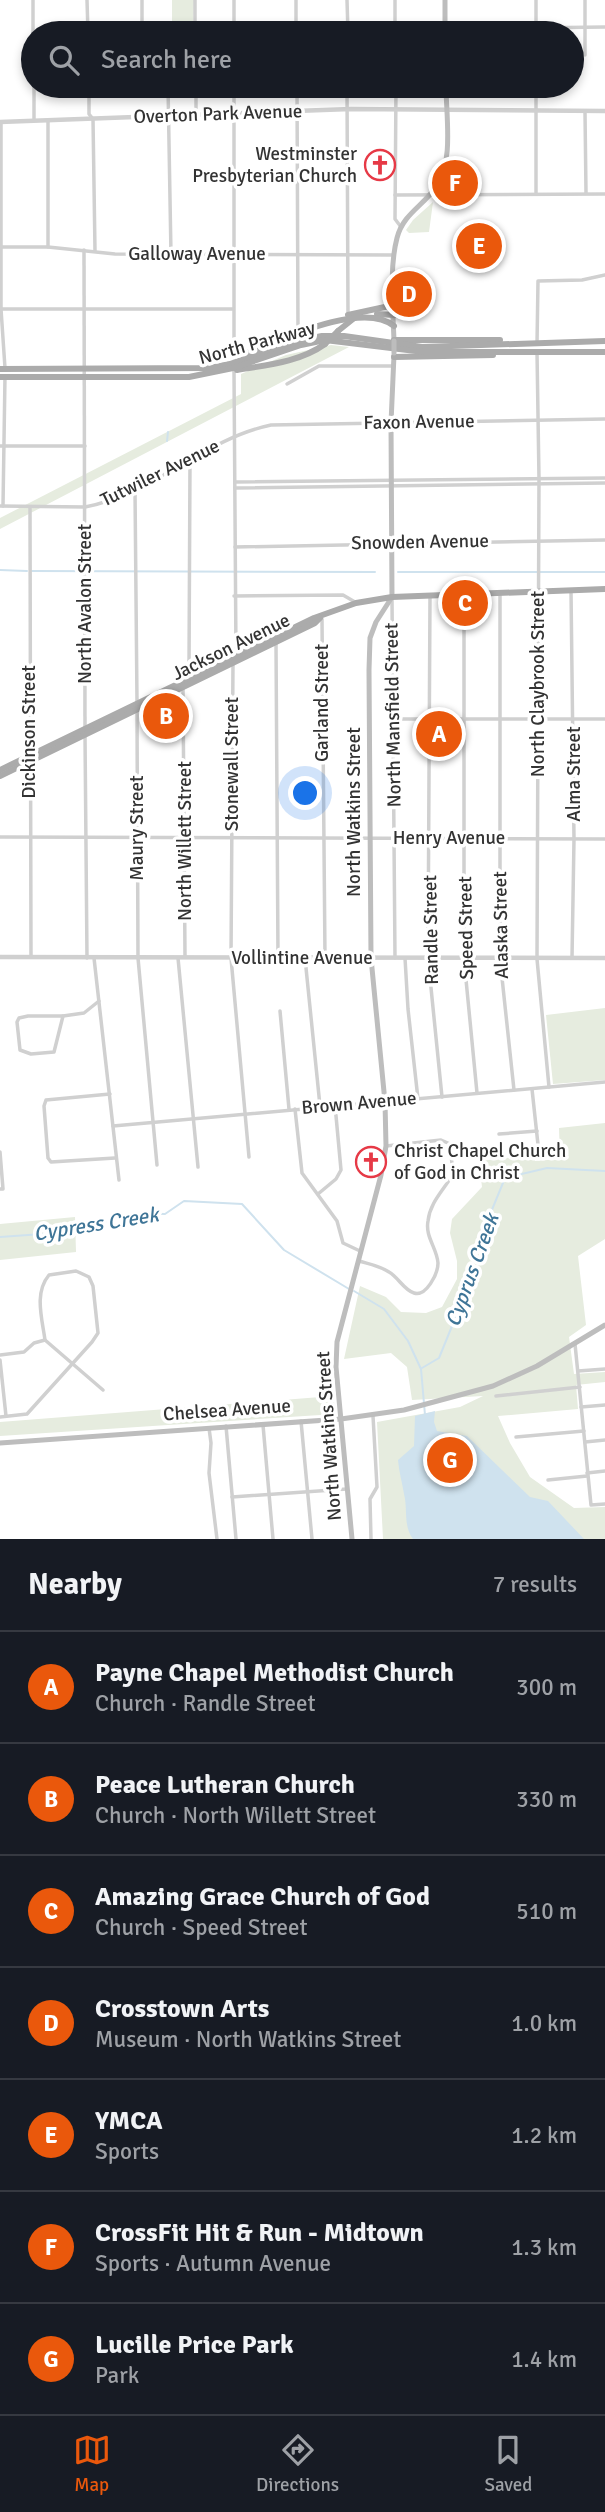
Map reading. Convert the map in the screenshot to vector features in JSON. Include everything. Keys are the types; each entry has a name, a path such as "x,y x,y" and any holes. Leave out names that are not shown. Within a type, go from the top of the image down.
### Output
{"main road":[{"path":"445,0 445,21"},
{"path":"401,227 412,211 429,195 445,171 446,98"},
{"name":"North Watkins Street","path":"352,1539 336,1370 337,1342 381,1175 386,1146 385,1102 371,958 370,638 376,622 392,597 394,255 401,227"},
{"path":"204,371 298,334 394,306"},
{"path":"204,371 234,370 301,357 325,344 350,318 377,314 394,315"},
{"path":"350,318 379,318 394,335 413,340 537,342"},
{"name":"North Parkway","path":"204,371 297,341 322,336 344,336 411,346 605,341"},
{"name":"North Parkway","path":"2,377 233,368 301,345 325,340 412,351 605,352"},
{"path":"394,355 537,353"},
{"name":"North Parkway","path":"2,369 85,373"},
{"name":"Jackson Avenue","path":"0,770 356,603 392,597 605,589"},
{"name":"Jackson Avenue","path":"0,776 30,758"},
{"name":"Chelsea Avenue","path":"0,1443 341,1419 404,1410 493,1386 537,1366 605,1325"}],"street":[{"path":"33,0 33,21"},
{"path":"88,0 88,21"},
{"path":"142,0 142,21"},
{"path":"195,0 195,21"},
{"path":"234,0 234,21"},
{"path":"296,0 296,21"},
{"path":"347,0 348,21"},
{"path":"395,0 395,21"},
{"path":"536,0 536,21"},
{"path":"584,0 585,55"},
{"path":"584,28 605,27"},
{"path":"34,98 34,121"},
{"path":"89,98 89,114 93,120 95,251"},
{"path":"168,98 171,255"},
{"path":"196,98 196,114"},
{"path":"234,98 234,358"},
{"path":"297,98 298,334"},
{"path":"347,98 350,318"},
{"name":"North Watkins Street","path":"396,98 395,219 401,227"},
{"path":"536,98 537,194"},
{"name":"Overton Park Avenue","path":"1,122 396,108 605,111"},
{"path":"585,111 586,194"},
{"path":"48,121 48,247"},
{"path":"1,122 1,506"},
{"path":"395,195 605,194"},
{"name":"Galloway Avenue","path":"1,247 48,247 115,254 394,255"},
{"name":"North Avalon Street","path":"84,250 87,958"},
{"name":"North Claybrook Street","path":"549,1087 537,959 538,281 582,280 605,275"},
{"path":"1,309 233,309"},
{"path":"287,384 319,366 393,366"},
{"name":"Stonewall Street","path":"234,370 231,958 249,1157"},
{"name":"Faxon Avenue","path":"235,437 271,425 605,419"},
{"name":"Tutwiler Avenue","path":"1,506 85,507 109,501 235,437"},
{"path":"2,446 85,446"},
{"path":"190,460 189,670 192,680"},
{"path":"539,482 605,478"},
{"path":"235,482 302,485 605,483"},
{"path":"235,488 302,485"},
{"name":"Maury Street","path":"135,490 138,958 158,1165"},
{"name":"Dickinson Street","path":"30,507 31,958"},
{"name":"Snowden Avenue","path":"235,547 605,540"},
{"name":"Alma Street","path":"571,590 574,839 572,958"},
{"name":"Alaska Street","path":"500,592 500,959 514,1090"},
{"name":"Speed Street","path":"464,593 464,959 477,1093"},
{"path":"234,597 342,595 356,603"},
{"name":"Randle Street","path":"430,595 428,958 442,1097"},
{"name":"North Mansfield Street","path":"392,597 395,958"},
{"name":"Garland Street","path":"322,617 325,958"},
{"path":"276,640 278,958"},
{"name":"North Willett Street","path":"183,685 185,957"},
{"path":"393,719 605,719"},
{"name":"Henry Avenue","path":"0,837 605,839"},
{"name":"Vollintine Avenue","path":"0,957 605,958"},
{"path":"94,958 119,1180"},
{"path":"178,958 198,1167"},
{"path":"305,958 320,1106"},
{"path":"405,958 418,1099"},
{"path":"63,1017 54,1052 26,1054 20,1051 16,1026 19,1018 63,1017 84,1013 99,1001"},
{"path":"280,1011 289,1109"},
{"name":"Brown Avenue","path":"113,1126 605,1082"},
{"path":"532,1089 539,1154"},
{"path":"110,1094 46,1100 44,1106 48,1158 51,1162 115,1158"},
{"path":"318,1194 336,1179 341,1170 335,1105"},
{"path":"295,1109 302,1174 337,1221 343,1243 360,1251"},
{"path":"499,1134 537,1131"},
{"path":"357,1260 391,1273 411,1292 419,1294 426,1290 438,1263 427,1234 428,1221 434,1201 453,1174 450,1144 441,1140 386,1146"},
{"path":"0,1152 1,1189"},
{"path":"0,1417 27,1414 72,1364 98,1333 93,1286 89,1277 76,1271 49,1275 41,1284 40,1298 45,1340 72,1364 103,1390"},
{"path":"0,1354 24,1352 34,1343 45,1340"},
{"path":"575,1343 591,1505 605,1504"},
{"path":"0,1360 6,1416"},
{"path":"578,1371 605,1369"},
{"path":"496,1396 580,1387"},
{"path":"581,1407 605,1405"},
{"path":"371,1539 370,1499 377,1487 373,1416"},
{"path":"300,1421 312,1539"},
{"path":"263,1425 274,1539"},
{"path":"226,1426 236,1539"},
{"path":"209,1427 209,1473 217,1539"},
{"path":"516,1437 584,1431"},
{"path":"585,1442 605,1440"},
{"path":"548,1480 605,1471"},
{"path":"232,1497 347,1489"}],"shaded area":[{"path":"172,0 194,0 193,21 172,21"},
{"path":"433,202 429,232 409,233 406,230 413,220"},
{"path":"331,345 349,347 0,529 0,518 241,394 241,374 286,355"},
{"path":"605,1008 605,1080 553,1084 546,1015"},
{"path":"605,1123 605,1239 578,1256 586,1325 569,1337 574,1374 605,1372 605,1382 576,1385 578,1409 498,1416 530,1477 574,1508 605,1507 605,1539 383,1539 377,1422 460,1407 483,1396 412,1400 407,1367 391,1353 344,1359 360,1286 386,1297 401,1312 426,1313 442,1307 457,1279 457,1261 450,1233 452,1219 482,1187 479,1161 534,1155 535,1161 560,1159 559,1128"},
{"path":"75,1217 76,1252 0,1260 0,1224"},
{"path":"333,1396 336,1414 0,1436 0,1422"}],"water":[{"path":"435,1411 437,1431 467,1436 530,1497 548,1501 584,1539 413,1539 407,1523 398,1460 414,1446 415,1416"}],"waterway":[{"path":"167,441 168,432"},
{"path":"0,570 27,571"},
{"path":"32,571 375,572"},
{"path":"398,572 605,572"},
{"name":"Cyprus Creek","path":"422,1368 439,1358 461,1304 482,1234 505,1178 547,1168 605,1171"},
{"name":"Cypress Creek","path":"0,1237 70,1232 134,1213 165,1214 184,1201 242,1204 284,1250 349,1289"},
{"name":"Cypress Creek","path":"354,1291 384,1309 408,1341 421,1369 425,1415"}],"place":[{"name":"Westminster Presbyterian Church","path":"380,165"},
{"name":"CrossFit Hit & Run - Midtown","path":"455,183"},
{"name":"YMCA","path":"479,246"},
{"name":"Crosstown Arts","path":"409,294"},
{"name":"Amazing Grace Church of God","path":"465,603"},
{"name":"Peace Lutheran Church","path":"166,716"},
{"name":"Payne Chapel Methodist Church","path":"439,734"},
{"name":"Christ Chapel Church of God in Christ","path":"371,1162"},
{"name":"Lucille Price Park","path":"450,1460"}]}
